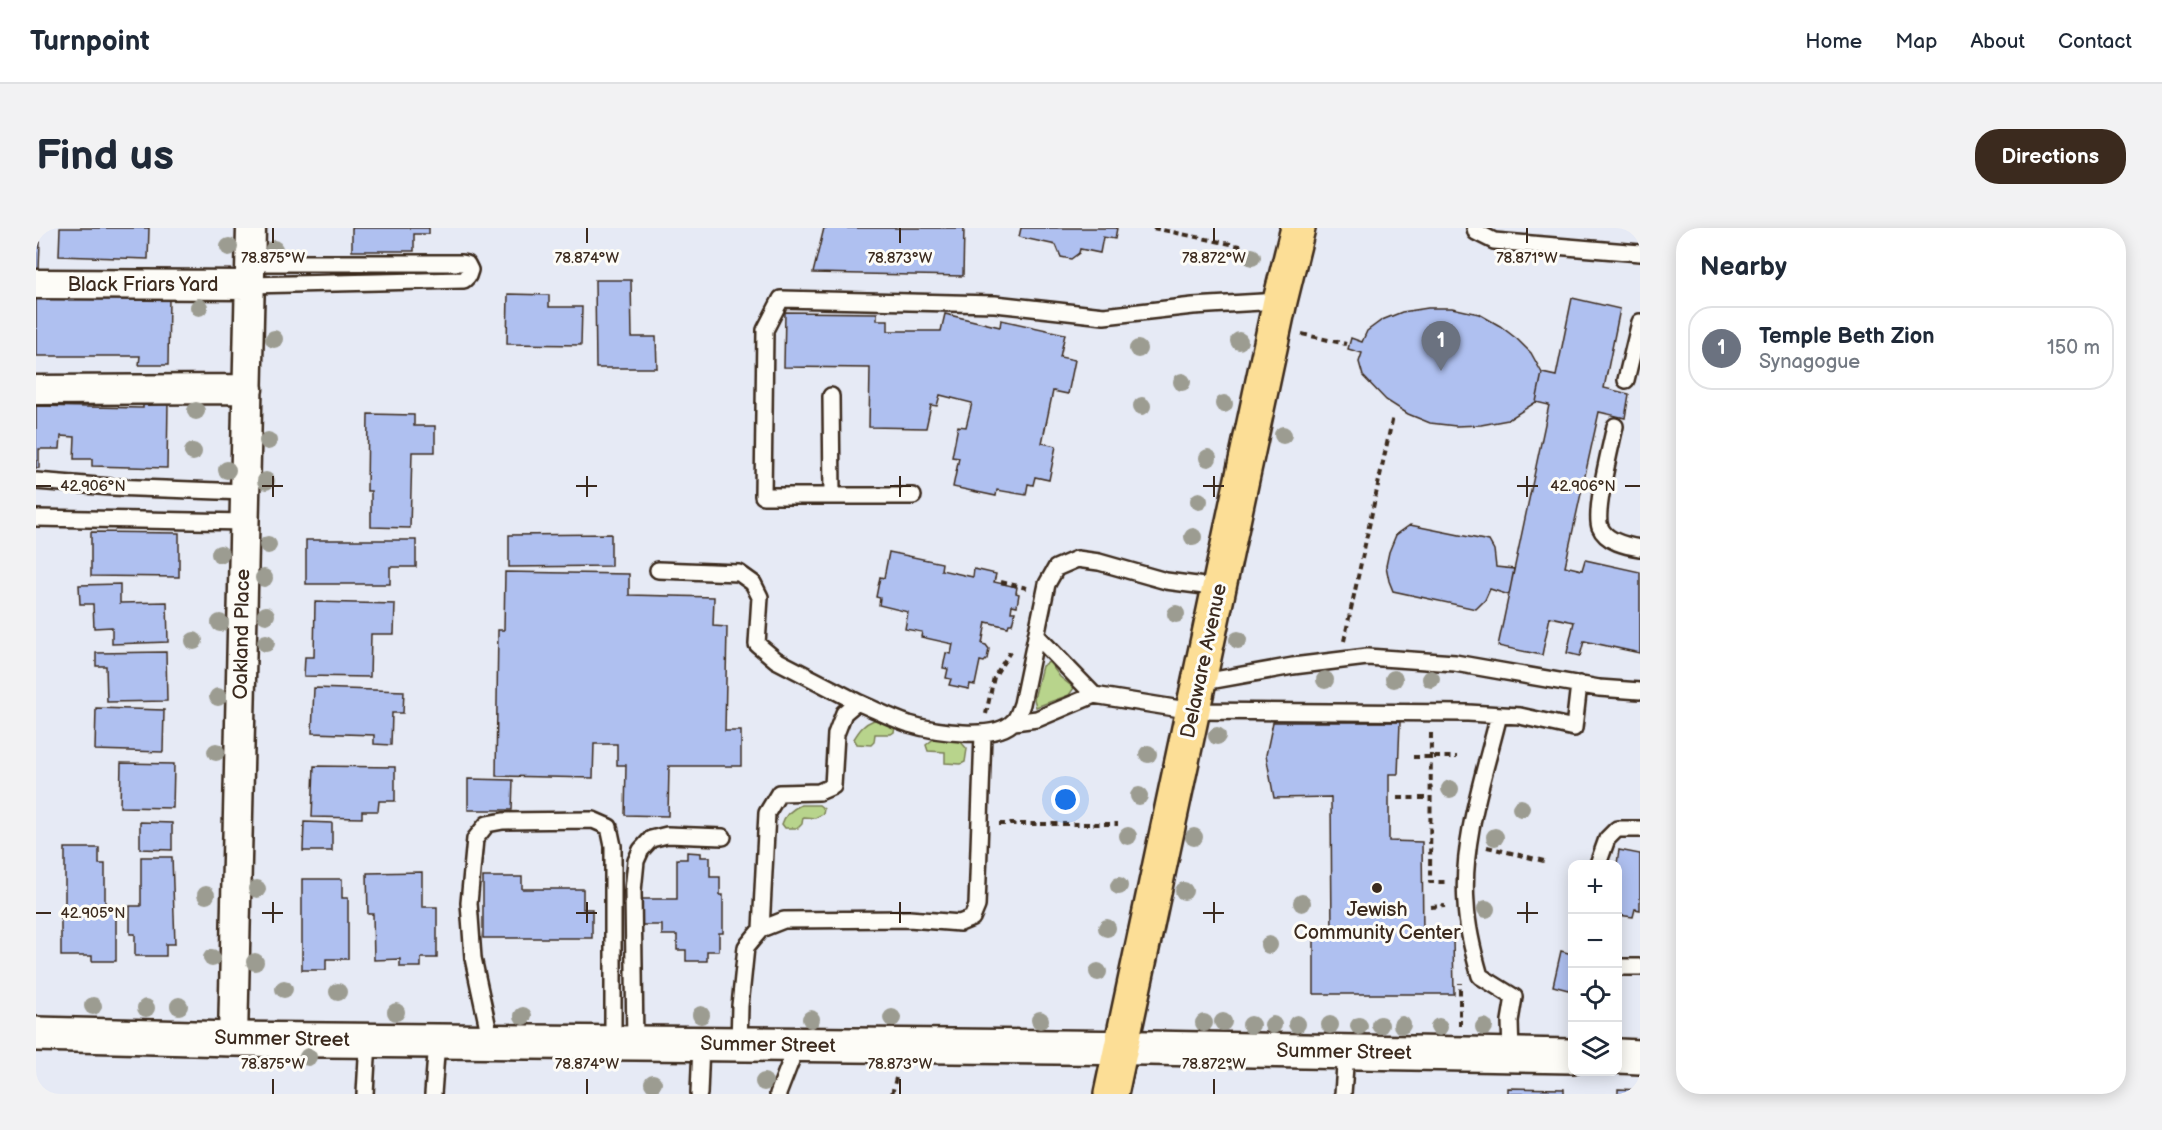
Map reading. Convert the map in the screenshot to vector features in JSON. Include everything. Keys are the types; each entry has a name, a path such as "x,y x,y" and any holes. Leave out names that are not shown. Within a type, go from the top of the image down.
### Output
{"main road":[{"name":"Delaware Avenue","path":"1111,1094 1280,301 1299,228"}],"street":[{"name":"Oakland Place","path":"233,1039 251,228"},
{"name":"Black Friars Yard","path":"36,284 250,274"},
{"path":"36,390 248,389"},
{"name":"Summer Street","path":"36,1034 368,1041 1120,1048 1568,1056"},
{"path":"1622,1056 1640,1057"}],"lane":[{"path":"1475,228 1476,232 1494,241 1640,254"},
{"path":"462,263 467,264 470,270 464,280 250,274 462,263"},
{"path":"913,496 763,496 765,330 781,299 995,304 1104,316 1193,306 1280,301"},
{"path":"1626,380 1640,322"},
{"path":"831,396 832,496"},
{"path":"1615,426 1600,503 1600,529 1611,540 1640,548"},
{"path":"36,481 111,487 245,492"},
{"path":"36,518 245,522"},
{"path":"1014,722 1022,704 1047,584 1056,568 1077,559 1099,562 1166,581 1220,588"},
{"path":"658,570 739,573 753,583 760,597 758,644 776,660 857,702 910,724 948,732 983,734 1014,722 1037,719 1094,695 1196,697 1520,716 1574,728 1580,684"},
{"path":"1036,635 1094,695"},
{"path":"1196,697 1293,666 1367,657 1455,663 1580,684 1640,691"},
{"path":"761,929 767,813 779,793 819,792 833,786 836,734 844,713 857,702"},
{"path":"1499,715 1468,842 1465,902 1469,939 1480,976 1514,997 1510,1021 1511,1055"},
{"path":"739,1045 746,947 761,929 784,920 909,919 960,923 972,918 977,906 983,734"},
{"path":"492,1042 476,975 470,934 469,888 475,838 487,824 593,820 609,827 613,846 624,1044"},
{"path":"1599,860 1607,839 1617,829 1640,829"},
{"path":"624,1044 633,891 636,861 641,850 651,838 668,835 723,837"},
{"path":"1622,967 1640,967"},
{"path":"365,1094 368,1041"},
{"path":"433,1094 437,1041"},
{"path":"699,1094 701,1044"},
{"path":"778,1094 797,1046"},
{"path":"1344,1094 1346,1052"}],"path":[{"path":"1153,228 1245,247"},
{"path":"1299,334 1346,344"},
{"path":"1343,646 1393,416"},
{"path":"1001,582 1028,588 1024,598"},
{"path":"987,704 994,677 1013,647"},
{"path":"1431,733 1430,882 1445,882"},
{"path":"1413,757 1458,757"},
{"path":"1398,798 1430,798"},
{"path":"1017,824 1118,824"},
{"path":"1501,850 1544,861"},
{"path":"1431,907 1445,906"},
{"path":"892,1094 898,1072"}],"green space":[{"path":"1049,662 1060,677 1074,688 1069,695 1036,707 1034,699 1042,666"},
{"path":"874,720 895,726 894,732 875,734 871,745 857,744 854,739 858,732"},
{"path":"936,737 960,741 967,749 965,762 945,763 945,752 928,751 926,745"},
{"path":"801,805 819,805 824,809 823,814 815,818 803,817 802,824 798,828 785,828 782,824 785,817"}],"building":[{"path":"60,228 149,228 148,259 59,256"},
{"path":"352,228 429,228 429,234 414,234 414,251 352,251"},
{"path":"824,228 964,228 963,276 813,273"},
{"path":"1021,228 1117,228 1115,239 1103,237 1100,253 1080,249 1079,253 1071,259 1061,257 1056,245 1019,237"},
{"path":"36,242 40,242 39,269 36,269"},
{"path":"595,280 631,280 632,337 656,337 657,368 596,368"},
{"path":"508,294 549,295 549,307 582,307 581,345 507,344"},
{"path":"36,297 169,297 168,365 139,365 140,356 36,356"},
{"path":"1572,298 1620,309 1604,388 1629,394 1625,418 1599,412 1565,566 1582,570 1585,560 1640,572 1640,653 1584,641 1580,656 1567,653 1574,622 1550,617 1542,655 1498,646 1549,405 1536,402 1542,373 1556,376"},
{"path":"1428,308 1452,308 1479,314 1517,339 1531,353 1542,373 1536,402 1508,420 1481,425 1456,426 1430,423 1408,414 1386,400 1363,376 1359,362 1362,353 1348,349 1351,338 1362,342 1367,331 1382,320 1402,312"},
{"path":"785,312 877,313 877,320 888,320 888,331 941,331 945,314 1000,327 1001,320 1065,334 1060,357 1075,360 1068,394 1053,391 1042,443 1056,446 1049,480 1035,477 1033,485 1028,484 1026,495 997,490 996,496 953,487 959,458 952,457 958,426 966,427 972,403 940,395 937,406 931,405 926,428 869,427 870,368 784,367"},
{"path":"143,400 168,401 167,468 92,466 92,459 74,459 75,437 61,436 60,449 39,449 39,468 36,468 36,406 143,408"},
{"path":"368,414 414,415 414,426 435,426 435,452 412,452 410,528 371,527 371,491 367,491"},
{"path":"1410,525 1489,541 1494,550 1496,567 1514,569 1509,595 1490,589 1485,600 1476,609 1393,591 1386,566 1389,552 1396,535"},
{"path":"91,532 179,533 179,577 91,576"},
{"path":"611,534 611,566 509,567 509,535"},
{"path":"306,540 416,540 416,567 390,567 390,584 306,584"},
{"path":"889,552 942,563 941,570 973,577 974,569 996,574 994,582 1017,587 1016,593 1019,594 1017,606 1012,605 1011,612 1015,612 1012,624 1008,627 986,622 982,644 989,649 987,659 984,662 980,661 975,685 970,684 969,689 949,685 951,679 946,678 948,669 943,668 946,653 951,654 953,644 921,637 922,632 905,629 908,612 879,605 880,598 876,597 880,577 884,578"},
{"path":"505,572 629,574 629,595 714,597 713,626 727,627 725,731 741,731 741,766 669,766 668,816 625,815 626,765 617,765 617,744 594,744 593,778 496,776 498,630 504,630"},
{"path":"120,584 120,603 167,602 168,642 112,644 112,627 94,628 93,604 80,604 79,585"},
{"path":"315,602 395,604 394,634 371,634 370,677 304,676 305,657 314,657"},
{"path":"166,652 167,701 107,702 106,666 96,666 96,653"},
{"path":"314,688 404,691 403,713 392,713 391,745 374,744 374,735 312,733"},
{"path":"96,708 164,710 163,752 95,750"},
{"name":"Jewish Community Center","path":"1273,722 1400,722 1398,774 1389,774 1389,841 1422,842 1423,936 1453,938 1454,994 1314,994 1314,935 1332,937 1331,797 1274,798 1266,755"},
{"path":"121,763 174,764 173,808 120,807"},
{"path":"314,766 395,767 395,801 379,801 378,811 362,811 362,818 312,817"},
{"path":"468,779 513,780 512,810 468,810"},
{"path":"140,822 172,823 172,850 140,849"},
{"path":"304,822 332,823 332,851 303,851"},
{"path":"65,848 99,848 99,864 105,864 105,909 116,909 116,961 92,961 92,956 61,956 61,911 65,911"},
{"path":"1619,850 1640,854 1640,910 1635,909 1633,917 1622,916 1622,860 1618,860"},
{"path":"687,852 701,853 701,857 710,857 710,877 720,877 720,895 723,895 723,933 719,933 719,951 707,951 707,961 686,961 686,950 677,950 677,935 662,935 662,925 639,925 639,899 677,899 677,859 687,859"},
{"path":"141,857 172,857 175,944 166,944 166,956 135,956 135,934 130,934 130,906 141,906"},
{"path":"422,872 422,907 437,907 437,958 421,958 421,967 400,967 400,959 374,960 373,914 368,914 367,873"},
{"path":"483,877 522,877 522,889 583,889 583,909 592,909 592,938 483,938"},
{"path":"302,879 342,879 342,898 348,898 348,959 326,959 326,970 302,970"},
{"path":"1561,951 1568,953 1568,990 1553,986"},
{"path":"1508,1088 1564,1089 1564,1094 1508,1094"},
{"path":"1618,1089 1640,1090 1640,1094 1618,1094"}],"place":[{"name":"Temple Beth Zion","path":"1441,371"},
{"name":"Jewish Community Center","path":"1377,888"}]}
